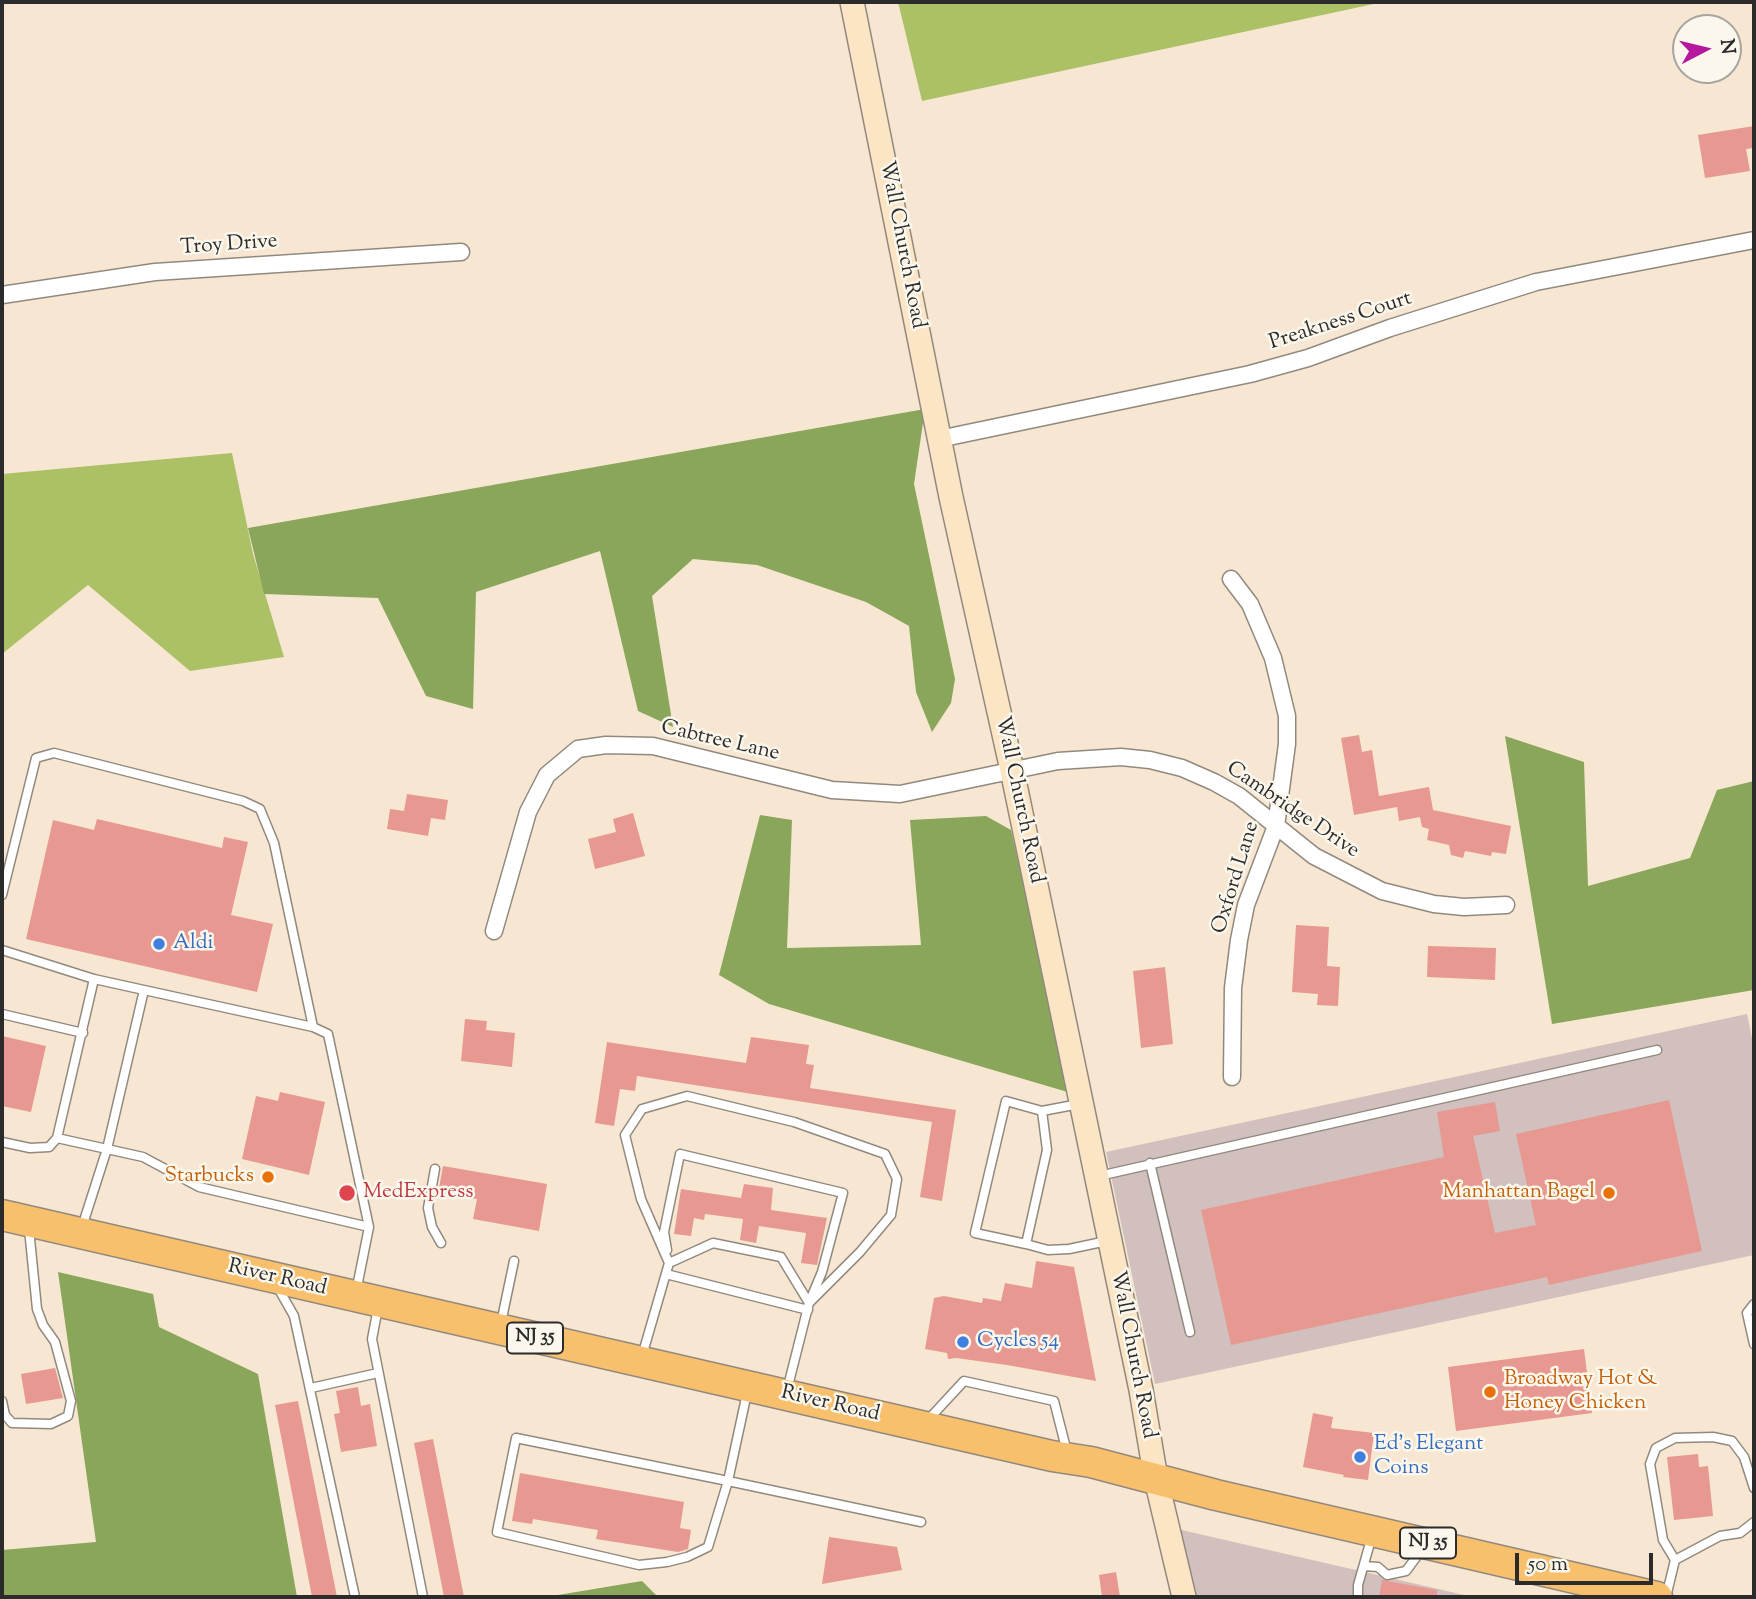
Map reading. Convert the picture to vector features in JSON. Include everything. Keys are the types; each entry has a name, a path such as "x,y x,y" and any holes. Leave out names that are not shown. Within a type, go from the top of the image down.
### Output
{"highway":[{"name":"River Road","path":"15,1218 1374,1530 1598,1594 1657,1597"}],"street":[{"name":"Wall Church Road","path":"852,2 939,439 1082,1103 1141,1390 1156,1479 1184,1597"},
{"name":"Preakness Court","path":"939,439 1250,374 1308,358 1390,328 1536,282 1754,240"},
{"name":"Troy Drive","path":"2,295 155,272 461,252"},
{"name":"Oxford Lane","path":"1231,579 1250,604 1261,628 1273,658 1287,716 1286,765 1276,826 1246,905 1239,940 1233,988 1232,1077"},
{"name":"Cabtree Lane","path":"494,930 528,812 547,775 578,749 653,746 832,790 870,793 900,794 1012,770"},
{"name":"Cambridge Drive","path":"1012,770 1092,757 1150,760 1182,768 1238,796 1314,856 1381,891 1434,904 1464,907 1506,905"}],"lane":[{"path":"2,895 36,758 54,753 243,801 260,809 268,822 313,1027"},
{"path":"2,950 94,979 313,1027 328,1034 369,1227 367,1299 372,1339 423,1597"},
{"path":"2,1142 40,1148 49,1147 57,1138 94,979"},
{"path":"80,1233 107,1149 144,990"},
{"path":"2,1014 83,1033"},
{"path":"1096,1176 1657,1050"},
{"path":"669,1263 641,1199 625,1135 642,1109 687,1096 794,1122 885,1154 897,1179 891,1215 808,1307"},
{"path":"1082,1103 1042,1111 1006,1101 975,1233 1048,1250 1110,1241"},
{"path":"1027,1244 1047,1150 1042,1111"},
{"path":"57,1138 143,1157 199,1187 369,1227"},
{"path":"640,1362 669,1263 664,1232 680,1154 843,1193 822,1272 808,1307 786,1395"},
{"path":"1150,1163 1189,1332"},
{"path":"435,1169 428,1208 432,1227 441,1243"},
{"path":"2,1401 5,1415 12,1423 51,1424 68,1416 71,1401 55,1342 43,1325 37,1309 15,1218"},
{"path":"669,1263 713,1243 781,1257 808,1307"},
{"path":"500,1329 513,1261"},
{"path":"666,1274 808,1307"},
{"path":"272,1278 294,1317 355,1597"},
{"path":"1754,1304 1747,1313 1754,1344"},
{"path":"311,1388 378,1373"},
{"path":"922,1426 964,1381 1054,1401 1068,1459"},
{"path":"748,1386 728,1481 708,1547 687,1557 639,1565 497,1532 516,1438 728,1481 921,1522"},
{"path":"1666,1597 1675,1560 1662,1539 1650,1464 1656,1448 1675,1438 1713,1437 1732,1441 1744,1457 1754,1488"},
{"path":"1675,1560 1720,1536 1740,1534 1754,1522"},
{"path":"1358,1597 1374,1530"},
{"path":"1364,1566 1378,1567 1387,1575 1406,1572 1427,1543"}],"shaded area":[{"path":"1747,1014 1754,1048 1754,1255 1155,1384 1106,1152"},
{"path":"1160,1525 1473,1597 1175,1597"}],"green space":[{"path":"898,2 1383,2 922,101"},
{"path":"925,409 914,484 955,679 951,703 932,732 916,692 909,626 866,602 757,565 693,559 652,596 673,727 638,711 600,551 476,592 473,709 426,696 378,598 264,594 248,528"},
{"path":"232,453 253,554 284,657 190,671 88,585 2,654 2,474"},
{"path":"1505,736 1584,762 1588,886 1690,858 1717,790 1754,781 1754,990 1552,1024"},
{"path":"760,815 792,820 787,948 921,945 910,820 986,816 1011,830 1071,1093 769,1004 719,975"},
{"path":"58,1272 153,1294 159,1327 258,1374 297,1597 2,1597 2,1550 96,1542"},
{"path":"642,1581 658,1597 546,1597"}],"building":[{"path":"1754,126 1754,148 1746,149 1750,171 1705,178 1698,135"},
{"path":"1359,735 1362,752 1372,750 1379,796 1429,787 1433,810 1511,826 1506,854 1492,852 1491,856 1465,851 1463,858 1451,855 1449,845 1427,840 1429,829 1422,827 1420,817 1399,821 1397,807 1354,815 1341,738"},
{"path":"407,794 448,800 445,820 431,818 428,836 387,829 390,809 404,811"},
{"path":"633,813 645,856 595,869 588,839 616,832 613,819"},
{"path":"97,819 222,848 224,837 248,842 231,915 273,924 257,992 26,939 53,820 94,830"},
{"path":"1296,925 1329,927 1327,966 1340,967 1338,1006 1317,1005 1318,994 1292,992"},
{"path":"1428,946 1496,948 1495,980 1427,977"},
{"path":"1165,967 1173,1044 1141,1048 1133,971"},
{"path":"465,1019 487,1021 486,1030 515,1033 512,1067 461,1061"},
{"path":"2,1036 46,1046 31,1112 2,1106"},
{"path":"751,1037 809,1045 806,1064 814,1065 810,1088 956,1110 942,1201 920,1197 932,1122 637,1076 635,1091 620,1089 614,1126 595,1123 607,1042 746,1063"},
{"path":"280,1092 325,1102 309,1175 242,1159 256,1096 278,1101"},
{"path":"1669,1100 1702,1251 1549,1285 1547,1277 1231,1345 1201,1210 1444,1157 1437,1112 1495,1102 1500,1131 1473,1136 1495,1233 1536,1225 1516,1134"},
{"path":"443,1166 547,1184 539,1231 473,1219 477,1199 438,1193"},
{"path":"744,1184 773,1188 771,1210 827,1218 817,1265 801,1263 806,1233 759,1226 756,1243 740,1240 743,1219 705,1214 704,1220 694,1218 691,1236 674,1234 681,1189 741,1198"},
{"path":"1036,1261 1074,1267 1096,1381 1007,1365 948,1359 947,1353 925,1349 934,1298 944,1296 982,1303 983,1298 1001,1301 1005,1283 1032,1288"},
{"path":"1584,1349 1592,1413 1456,1431 1448,1367"},
{"path":"55,1368 63,1398 26,1404 21,1374"},
{"path":"358,1387 361,1406 370,1404 377,1446 341,1452 334,1414 340,1413 336,1391"},
{"path":"298,1401 337,1597 312,1597 275,1405"},
{"path":"1313,1413 1333,1417 1331,1428 1374,1433 1368,1480 1303,1467"},
{"path":"433,1439 464,1597 444,1597 414,1443"},
{"path":"1698,1454 1699,1467 1708,1466 1713,1516 1674,1520 1667,1457"},
{"path":"520,1473 684,1502 680,1528 691,1530 688,1549 678,1552 596,1539 598,1530 533,1519 532,1524 512,1521"},
{"path":"829,1537 897,1547 902,1570 822,1584"},
{"path":"1116,1572 1120,1597 1102,1597 1099,1575"},
{"path":"1382,1580 1437,1590 1437,1597 1379,1597"}],"place":[{"name":"Aldi","path":"159,944"},
{"name":"Starbucks","path":"268,1177"},
{"name":"MedExpress","path":"347,1193"},
{"name":"Manhattan Bagel","path":"1609,1193"},
{"name":"Cycles 54","path":"963,1342"},
{"name":"Broadway Hot & Honey Chicken","path":"1490,1392"},
{"name":"Ed's Elegant Coins","path":"1360,1457"}]}
